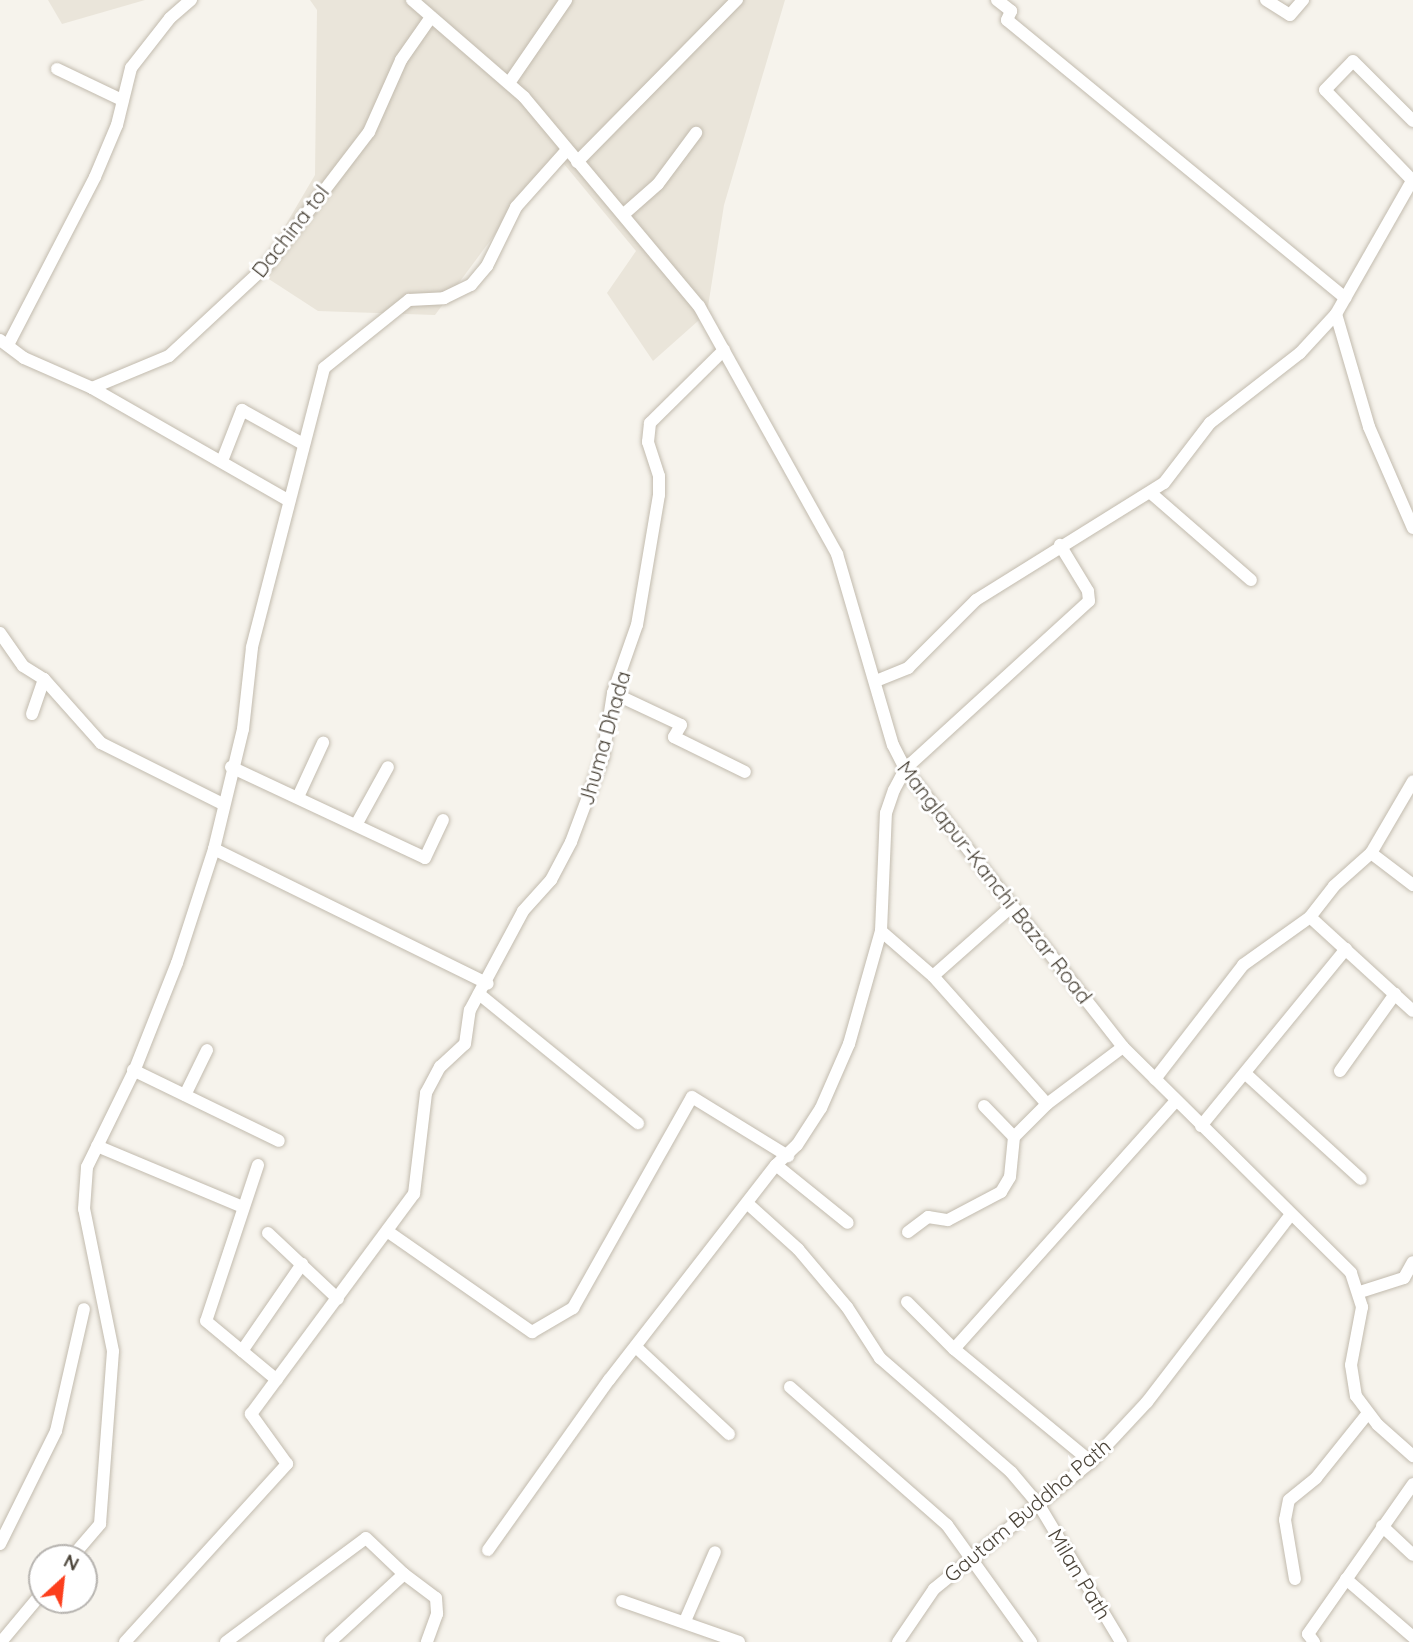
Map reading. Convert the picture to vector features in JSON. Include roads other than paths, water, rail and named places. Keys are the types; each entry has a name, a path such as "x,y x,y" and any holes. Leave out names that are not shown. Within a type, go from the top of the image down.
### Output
{"street":[{"path":"191,0 144,49 131,68 95,177 5,342 24,358 92,388 289,501"},
{"path":"509,83 566,0"},
{"path":"577,162 737,0"},
{"path":"998,0 1011,11 1007,20 1345,298"},
{"path":"1266,0 1290,15 1303,0"},
{"name":"Manglapur-Kanchi Bazar Road","path":"419,2 431,17 509,83 681,280 724,350 837,554 893,745 905,769 1123,1046 1289,1217 1340,1260 1360,1292"},
{"name":"Dachina tol","path":"92,388 169,356 268,264 369,132 401,60 431,17"},
{"path":"876,681 908,668 976,600 1060,545 1152,494 1175,472 1210,422 1300,353 1336,314 1413,179 1325,90 1353,61 1413,121"},
{"path":"57,69 122,100"},
{"path":"624,214 658,184 696,133"},
{"path":"83,1544 100,1524 113,1351 84,1209 87,1167 133,1070 177,963 214,849 243,729 252,647 324,368 409,300 444,298 471,285 487,266 516,207 567,150"},
{"path":"1336,314 1369,426 1413,528"},
{"name":"Jhuma Dhada","path":"125,1642 287,1464 251,1414 387,1231 418,1181 417,1142 426,1093 440,1068 465,1044 470,1010 523,911 551,880 571,842 603,757 613,693 634,641 659,495 659,476 648,442 650,423 724,350"},
{"path":"222,461 242,410 303,444"},
{"path":"1152,494 1251,580"},
{"path":"488,1550 609,1380 637,1348 776,1165 788,1156 821,1108 839,1069 881,932 886,813 905,769 1089,601 1088,591 1060,545"},
{"path":"0,634 23,666 44,679 102,743 223,804"},
{"path":"32,714 44,679"},
{"path":"613,693 681,725 674,737 745,772"},
{"path":"298,797 323,743"},
{"path":"232,767 425,858 443,820"},
{"path":"356,825 388,767"},
{"path":"1155,1079 1244,965 1310,917 1334,886 1371,853 1413,781"},
{"path":"214,849 483,989 638,1123"},
{"path":"1371,853 1413,885"},
{"path":"933,976 1012,906"},
{"path":"1310,917 1413,1011"},
{"path":"881,932 933,976 1047,1104"},
{"path":"1201,1126 1247,1075 1346,949"},
{"path":"1340,1072 1395,995"},
{"path":"908,1232 928,1217 948,1220 1001,1192 1010,1177 1014,1137 1047,1104 1123,1046"},
{"path":"185,1095 207,1050"},
{"path":"133,1070 279,1141"},
{"path":"1247,1075 1361,1179"},
{"path":"387,1231 532,1332 573,1308 692,1097 788,1156"},
{"path":"954,1349 1176,1101"},
{"path":"984,1105 1014,1137"},
{"path":"97,1146 243,1207"},
{"path":"258,1165 206,1321 277,1380"},
{"path":"776,1165 848,1223"},
{"name":"Milan Path","path":"747,1203 799,1249 847,1307 880,1359 1011,1472 1039,1505 1121,1642"},
{"name":"Gautam Buddha Path","path":"898,1642 934,1589 1039,1505 1047,1494 1091,1462 1147,1402 1289,1217"},
{"path":"268,1233 338,1299"},
{"path":"1413,1262 1404,1278 1360,1292 1362,1307 1352,1383 1368,1413 1413,1456"},
{"path":"242,1351 302,1264"},
{"path":"906,1302 954,1349 1091,1462"},
{"path":"0,1544 56,1431 84,1309"},
{"path":"637,1348 729,1434"},
{"path":"790,1387 947,1525 1031,1642"},
{"path":"1295,1579 1285,1520 1289,1500 1315,1478 1368,1413"},
{"path":"1314,1642 1308,1634 1413,1484"},
{"path":"1382,1526 1413,1555"},
{"path":"226,1642 366,1538 404,1574 436,1598 437,1614 427,1642"},
{"path":"685,1622 715,1552"},
{"path":"330,1642 404,1574"},
{"path":"1346,1579 1413,1640"},
{"path":"622,1601 739,1642"},
{"path":"1,1642 28,1610"}]}
